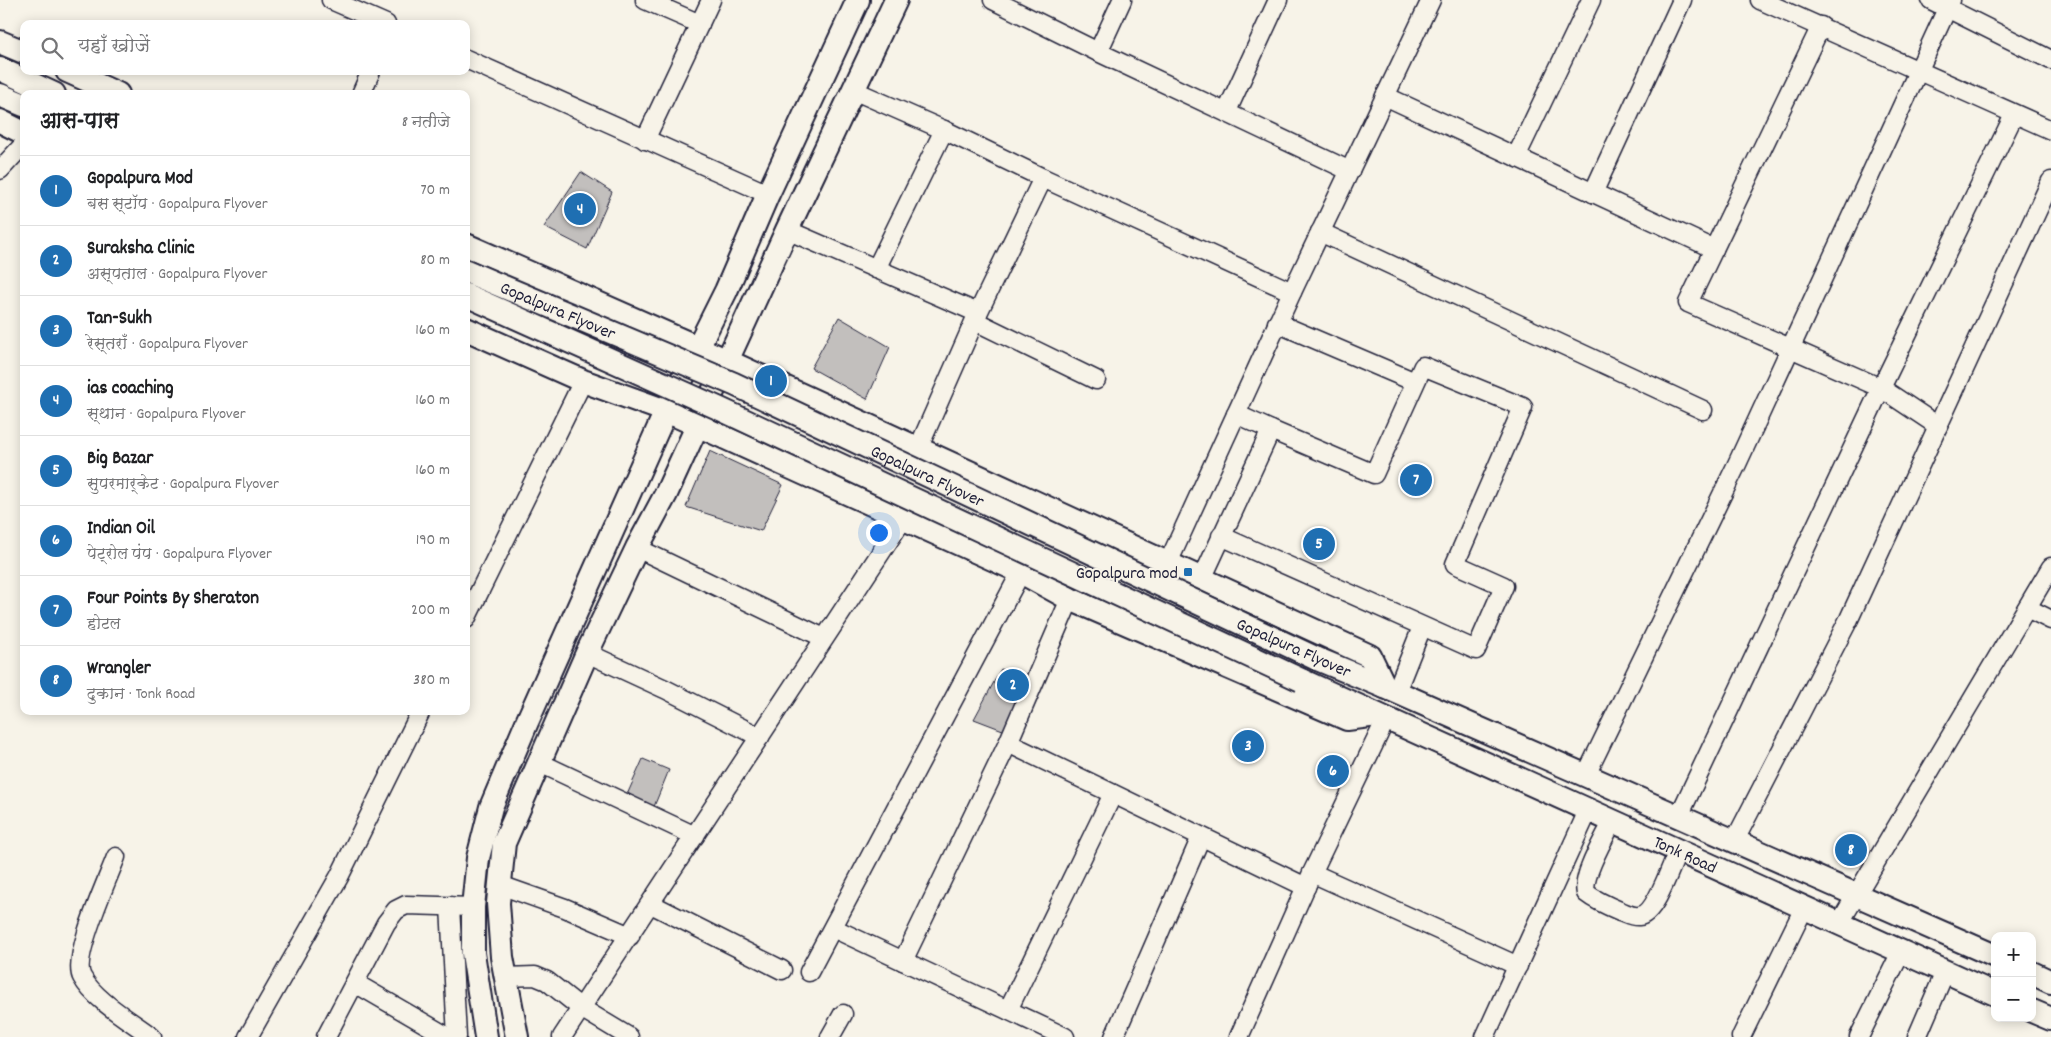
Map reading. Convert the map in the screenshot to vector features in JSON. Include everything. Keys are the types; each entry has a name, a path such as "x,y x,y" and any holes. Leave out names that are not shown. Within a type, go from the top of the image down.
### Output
{"main road":[{"path":"485,1036 473,953 473,907 478,858 491,807 526,722 666,412 726,291 768,194 858,0"},
{"path":"517,1037 502,956 498,903 504,843 586,653 637,548 666,494 787,230 896,0"},
{"path":"0,42 20,50"},
{"path":"0,69 45,90"},
{"path":"76,75 109,90"},
{"path":"0,95 20,103"},
{"path":"0,122 20,131"},
{"path":"470,247 698,348 1370,656 1391,689"},
{"path":"509,264 472,331 583,381 666,412 1021,572 1070,599 1347,719 1382,717"},
{"name":"Gopalpura Flyover","path":"470,273 734,384 1315,658 1391,689"},
{"name":"Gopalpura Flyover","path":"470,297 745,420 1382,717"},
{"path":"974,551 1002,487"},
{"name":"Tonk Road","path":"1391,689 1991,954"},
{"name":"Tonk Road","path":"1382,717 1991,992"},
{"path":"2036,975 2051,982"},
{"path":"2036,1013 2051,1019"}],"street":[{"path":"331,0 377,20"},
{"path":"645,0 700,24"},
{"path":"645,140 711,0"},
{"path":"994,0 1098,52 1227,111 1350,171"},
{"path":"1098,52 1122,0"},
{"path":"1227,111 1278,0"},
{"path":"1168,563 1277,324 1431,0"},
{"path":"1516,157 1591,0"},
{"path":"1593,193 1682,0"},
{"path":"1760,0 2051,130"},
{"path":"1931,0 1950,4 2051,60"},
{"path":"1586,775 1733,473 1950,4"},
{"path":"1821,26 1688,303 1881,388 1938,426"},
{"path":"470,61 768,194"},
{"path":"363,90 369,75"},
{"path":"853,90 944,130 1043,178 1292,292"},
{"path":"1385,96 1714,249"},
{"path":"1679,816 1881,388 2014,115"},
{"path":"876,269 944,130"},
{"path":"0,170 20,148"},
{"path":"918,449 977,317 1043,178"},
{"path":"1734,840 1849,619 2051,180"},
{"path":"787,230 876,269 977,317 1096,380"},
{"path":"1320,232 1703,410"},
{"path":"1277,324 1410,380"},
{"path":"1221,536 1474,650 1477,648 1504,586 1455,564 1524,408 1425,366 1410,380 1374,474 1236,414"},
{"path":"470,611 583,381"},
{"path":"1202,579 1271,430"},
{"path":"562,1037 903,519"},
{"path":"637,548 824,638"},
{"path":"1839,924 2051,567"},
{"path":"809,972 1021,572"},
{"path":"903,961 1008,743 1070,599"},
{"path":"2027,608 2051,620"},
{"path":"1391,689 1422,626"},
{"path":"586,653 665,689 760,737"},
{"path":"248,1037 339,877 419,715"},
{"path":"1243,1036 1309,880 1382,717"},
{"path":"1008,743 1201,837 1518,966"},
{"path":"538,762 695,836"},
{"path":"1008,1010 1113,794"},
{"path":"1485,1037 1588,811"},
{"path":"1612,822 1588,873 1584,888 1586,893 1609,907 1632,916 1640,916 1646,913 1656,902 1678,851"},
{"path":"1114,1037 1201,837"},
{"path":"116,857 82,946 79,966 81,976 101,999 152,1037"},
{"path":"500,885 565,908 630,936"},
{"path":"651,904 782,970"},
{"path":"326,1037 386,923 396,910 406,905 473,907"},
{"path":"450,906 457,1037"},
{"path":"1741,1037 1804,908"},
{"path":"833,928 1065,1037"},
{"path":"1858,1037 1901,952"},
{"path":"1917,1037 1945,972"},
{"path":"506,978 535,976 546,981 581,1008 629,1037"},
{"path":"355,982 448,1037"},
{"path":"830,1037 844,1014"}],"building":[{"path":"581,172 612,192 587,249 544,227"},
{"path":"839,317 890,347 867,399 811,368"},
{"path":"710,451 783,485 761,531 686,507"},
{"path":"1001,669 1029,679 1008,732 974,719"},
{"path":"643,759 669,770 653,809 626,797"}],"place":[{"name":"ias coaching","path":"580,209"},
{"name":"Gopalpura Mod","path":"771,381"},
{"name":"Four Points By Sheraton","path":"1416,480"},
{"name":"Big Bazar","path":"1319,544"},
{"name":"Gopalpura mod","path":"1188,572"},
{"name":"Suraksha Clinic","path":"1013,685"},
{"name":"Tan-Sukh","path":"1248,746"},
{"name":"Indian Oil","path":"1333,771"},
{"name":"Wrangler","path":"1851,850"}]}
